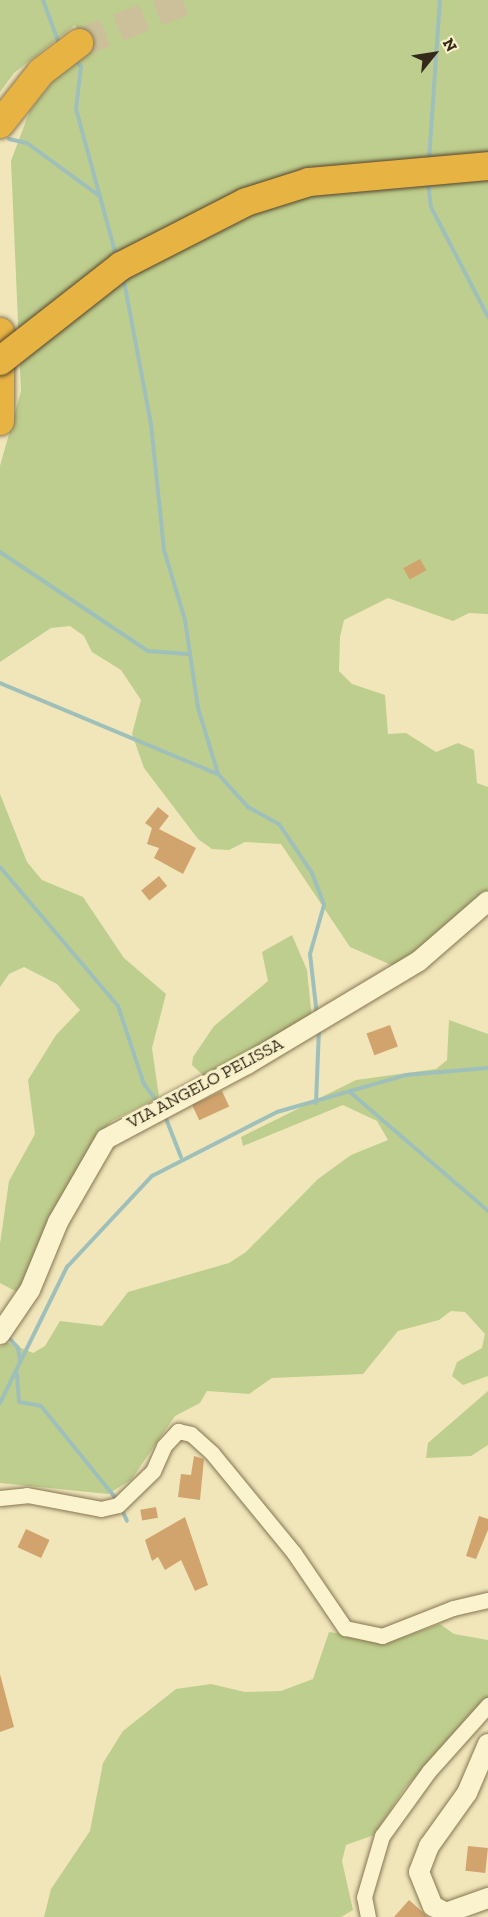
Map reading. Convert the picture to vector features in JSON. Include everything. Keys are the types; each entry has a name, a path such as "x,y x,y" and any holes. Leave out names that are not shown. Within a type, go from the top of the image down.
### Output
{"highway":[{"path":"0,124 41,72 79,43"},
{"path":"0,362 121,266 246,202 309,182 488,166"},
{"path":"0,332 0,422"}],"street":[{"name":"VIA ANGELO PELISSA","path":"0,1334 30,1290 58,1222 106,1139 247,1064 419,962 488,901"},
{"path":"0,1498 27,1494 101,1509 118,1505 153,1471 164,1446 178,1431 191,1434 294,1553 345,1628 382,1636 453,1608 488,1600"},
{"path":"368,1917 364,1897 382,1836 429,1771 488,1705"},
{"path":"488,1744 467,1793 429,1846 419,1872 434,1906 446,1912 488,1898"}],"green space":[{"path":"0,0 488,0 488,614 469,613 453,621 388,598 344,620 340,637 339,671 352,684 385,695 388,734 406,733 436,752 458,743 474,750 477,783 488,787 488,891 396,967 350,947 281,844 245,842 229,850 212,849 198,839 144,768 132,734 141,700 121,670 92,652 84,636 70,626 51,628 0,662 0,466 21,391 11,161 30,110 62,69 88,50 75,25 14,73 0,92"},
{"path":"0,794 27,862 42,880 83,897 124,958 166,994 152,1048 159,1097 112,1121 93,1140 19,1293 0,1283 0,1244 9,1181 35,1134 28,1080 56,1035 80,1010 57,984 24,967 9,974 0,987"},
{"path":"292,935 307,970 312,1019 205,1077 192,1065 193,1057 214,1026 268,981 262,952"},
{"path":"449,1020 488,1034 488,1376 463,1385 452,1376 457,1362 482,1348 485,1334 465,1312 451,1311 439,1320 398,1331 363,1374 272,1378 249,1394 207,1391 200,1403 175,1416 131,1480 108,1494 0,1483 0,1347 7,1342 33,1353 45,1346 60,1321 102,1326 128,1292 229,1263 246,1252 318,1179 351,1155 388,1140 377,1121 343,1105 243,1146 241,1137 356,1080 436,1069 447,1060"},
{"path":"488,1391 488,1445 471,1456 426,1458 428,1443"},
{"path":"440,1624 454,1634 488,1640 488,1698 405,1788 374,1835 346,1845 342,1861 353,1910 341,1917 44,1917 51,1889 90,1831 103,1763 123,1731 176,1689 211,1684 245,1692 281,1691 313,1679 329,1632 392,1641"}],"building":[{"path":"420,559 426,570 410,580 403,568"},
{"path":"158,807 169,816 159,829 196,848 183,874 154,858 159,848 147,844 152,828 145,823"},
{"path":"159,876 167,886 149,901 141,890"},
{"path":"390,1025 398,1047 374,1055 367,1034"},
{"path":"222,1091 229,1106 199,1120 192,1105"},
{"path":"194,1456 204,1459 200,1500 178,1497 181,1474 191,1475"},
{"path":"156,1507 158,1518 142,1521 140,1510"},
{"path":"479,1516 488,1519 488,1530 476,1559 466,1556"},
{"path":"185,1517 208,1585 195,1591 181,1560 165,1570 158,1557 152,1561 145,1540"},
{"path":"26,1529 50,1540 41,1558 18,1547"},
{"path":"0,1674 14,1727 0,1732"},
{"path":"468,1846 488,1848 485,1873 465,1871"},
{"path":"409,1900 427,1916 428,1917 394,1917"}],"waterway":[{"path":"43,0 58,41"},
{"path":"429,160 440,0"},
{"path":"77,62 81,67 76,109 116,255"},
{"path":"9,139 27,143 98,195"},
{"path":"428,183 431,207 488,317"},
{"path":"123,276 151,424 164,550 185,620 198,708 218,774 248,807 279,824 312,873 324,905 310,954 317,1015"},
{"path":"0,552 148,651 188,654"},
{"path":"0,683 218,774"},
{"path":"0,867 118,1006 144,1084 159,1104"},
{"path":"316,1103 319,1028"},
{"path":"0,1403 67,1267 152,1176 277,1112 406,1075 488,1068"},
{"path":"351,1093 488,1211"},
{"path":"165,1116 181,1157"},
{"path":"7,1336 18,1348 20,1360"},
{"path":"17,1374 19,1402 41,1406 118,1501"},
{"path":"121,1508 127,1521"}],"tunnel":[{"path":"79,43 189,0"}]}
